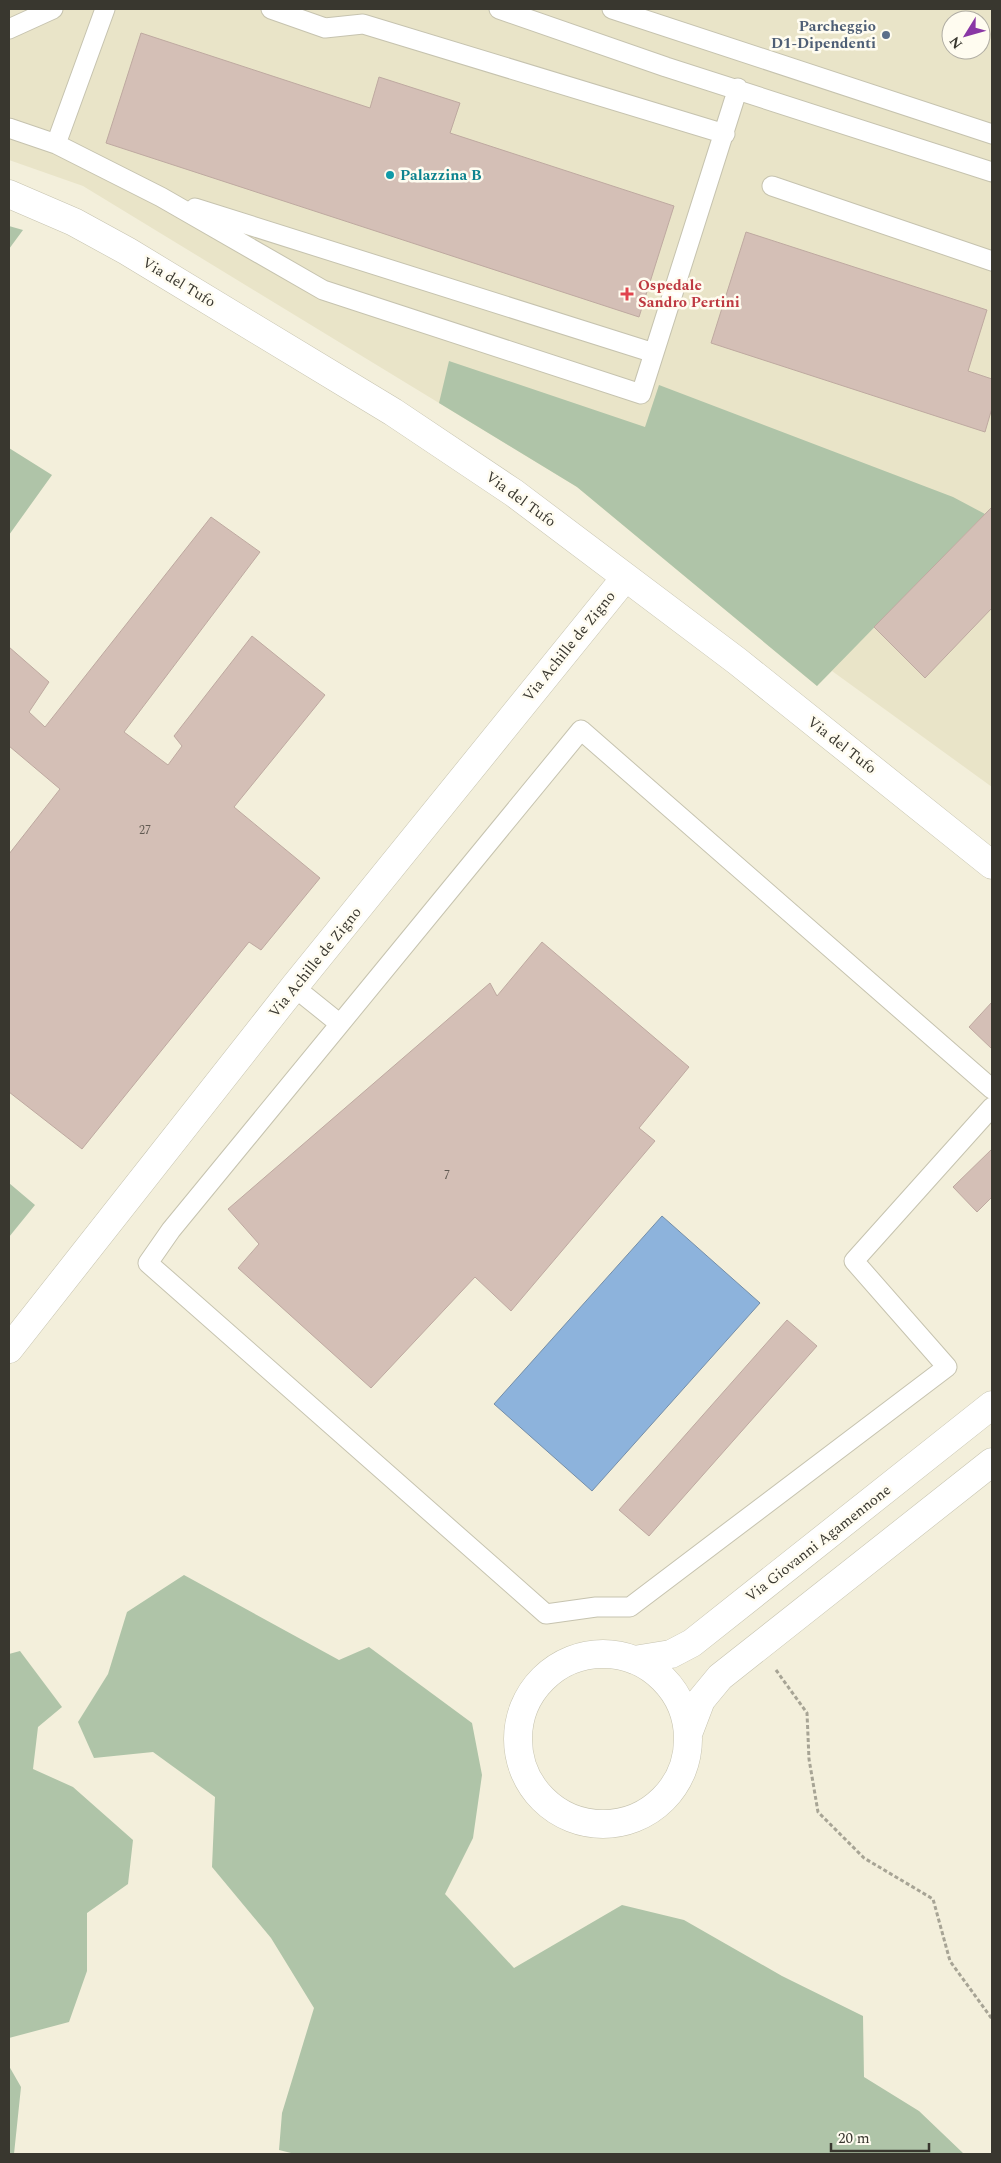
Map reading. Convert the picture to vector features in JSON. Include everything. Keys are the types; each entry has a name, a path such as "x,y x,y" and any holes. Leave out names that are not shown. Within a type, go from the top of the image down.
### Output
{"street":[{"name":"Via del Tufo","path":"9,194 74,222 127,251 393,412 514,493 736,662 992,865"},
{"name":"Via Achille de Zigno","path":"9,1348 294,987 625,578"},
{"name":"Via Giovanni Agamennone","path":"634,1660 671,1654 692,1643 992,1405"},
{"name":"Via Giovanni Agamennone","path":"688,1734 701,1700 720,1677 992,1462"},
{"path":"870,1502 898,1535"},
{"name":"Via Giovanni Agamennone","path":"596,1654 612,1654 634,1660 651,1669 666,1682 678,1698 685,1716 688,1734 686,1759 679,1777 670,1792 654,1808 625,1821 605,1824 584,1822 562,1814 545,1801 531,1784 519,1754 518,1740 524,1707 533,1690 547,1674 577,1658 596,1654"}],"lane":[{"path":"9,29 54,9"},
{"path":"56,144 105,9"},
{"path":"271,9 325,28 363,24 725,134"},
{"path":"499,9 666,67 738,88 992,172"},
{"path":"612,9 992,134"},
{"path":"9,128 56,144 161,198 322,290 641,394 725,134 738,88"},
{"path":"956,122 992,121"},
{"path":"772,186 992,262"},
{"path":"161,198 654,353"},
{"path":"992,1088 581,730 171,1230 148,1263 546,1614 596,1607 630,1607 947,1367 854,1261 992,1107"},
{"path":"294,987 340,1024"}],"path":[{"path":"758,1647 807,1712 809,1759 818,1812 864,1858 933,1899 950,1962 992,2019"}],"shaded area":[{"name":"Ospedale Sandro Pertini","path":"9,9 992,9 992,787 832,671 817,686 577,487 83,186 9,160"}],"green space":[{"path":"9,226 23,230 9,249"},
{"path":"449,361 645,427 659,385 953,497 985,514 817,686 577,487 439,403"},
{"path":"9,448 52,475 9,535"},
{"path":"9,1183 35,1205 9,1237"},
{"path":"184,1575 339,1660 369,1647 472,1723 482,1775 473,1838 445,1894 514,1968 622,1905 684,1920 782,1976 863,2016 864,2077 919,2111 964,2154 295,2154 279,2150 282,2113 314,2008 271,1938 212,1867 215,1797 153,1752 94,1758 78,1722 108,1674 127,1612"},
{"path":"20,1651 62,1707 38,1727 33,1769 73,1787 133,1840 128,1884 87,1913 87,1971 69,2022 9,2038 9,1654"},
{"path":"9,2066 21,2087 14,2154 9,2154"}],"water":[{"path":"662,1216 760,1303 592,1491 494,1404"}],"building":[{"name":"Palazzina B","path":"141,33 370,108 379,77 460,103 450,133 674,206 639,317 106,143"},
{"path":"746,232 987,310 968,371 992,379 992,408 985,432 711,343"},
{"path":"992,507 992,608 925,678 874,627"},
{"path":"211,517 260,552 124,732 168,765 182,746 174,736 252,636 325,695 234,807 320,878 261,950 249,942 82,1149 9,1092 9,854 60,789 9,746 9,647 49,682 29,712 45,727"},
{"path":"542,942 689,1067 639,1128 655,1141 511,1311 475,1277 371,1388 238,1268 259,1244 228,1209 490,983 497,996"},
{"path":"992,1002 992,1049 969,1027"},
{"path":"992,1149 992,1197 977,1212 953,1187"},
{"path":"787,1320 817,1346 649,1536 619,1510"}],"place":[{"name":"Parcheggio D1-Dipendenti","path":"886,35"},
{"name":"Palazzina B","path":"390,175"},
{"name":"Ospedale Sandro Pertini","path":"627,294"}]}
